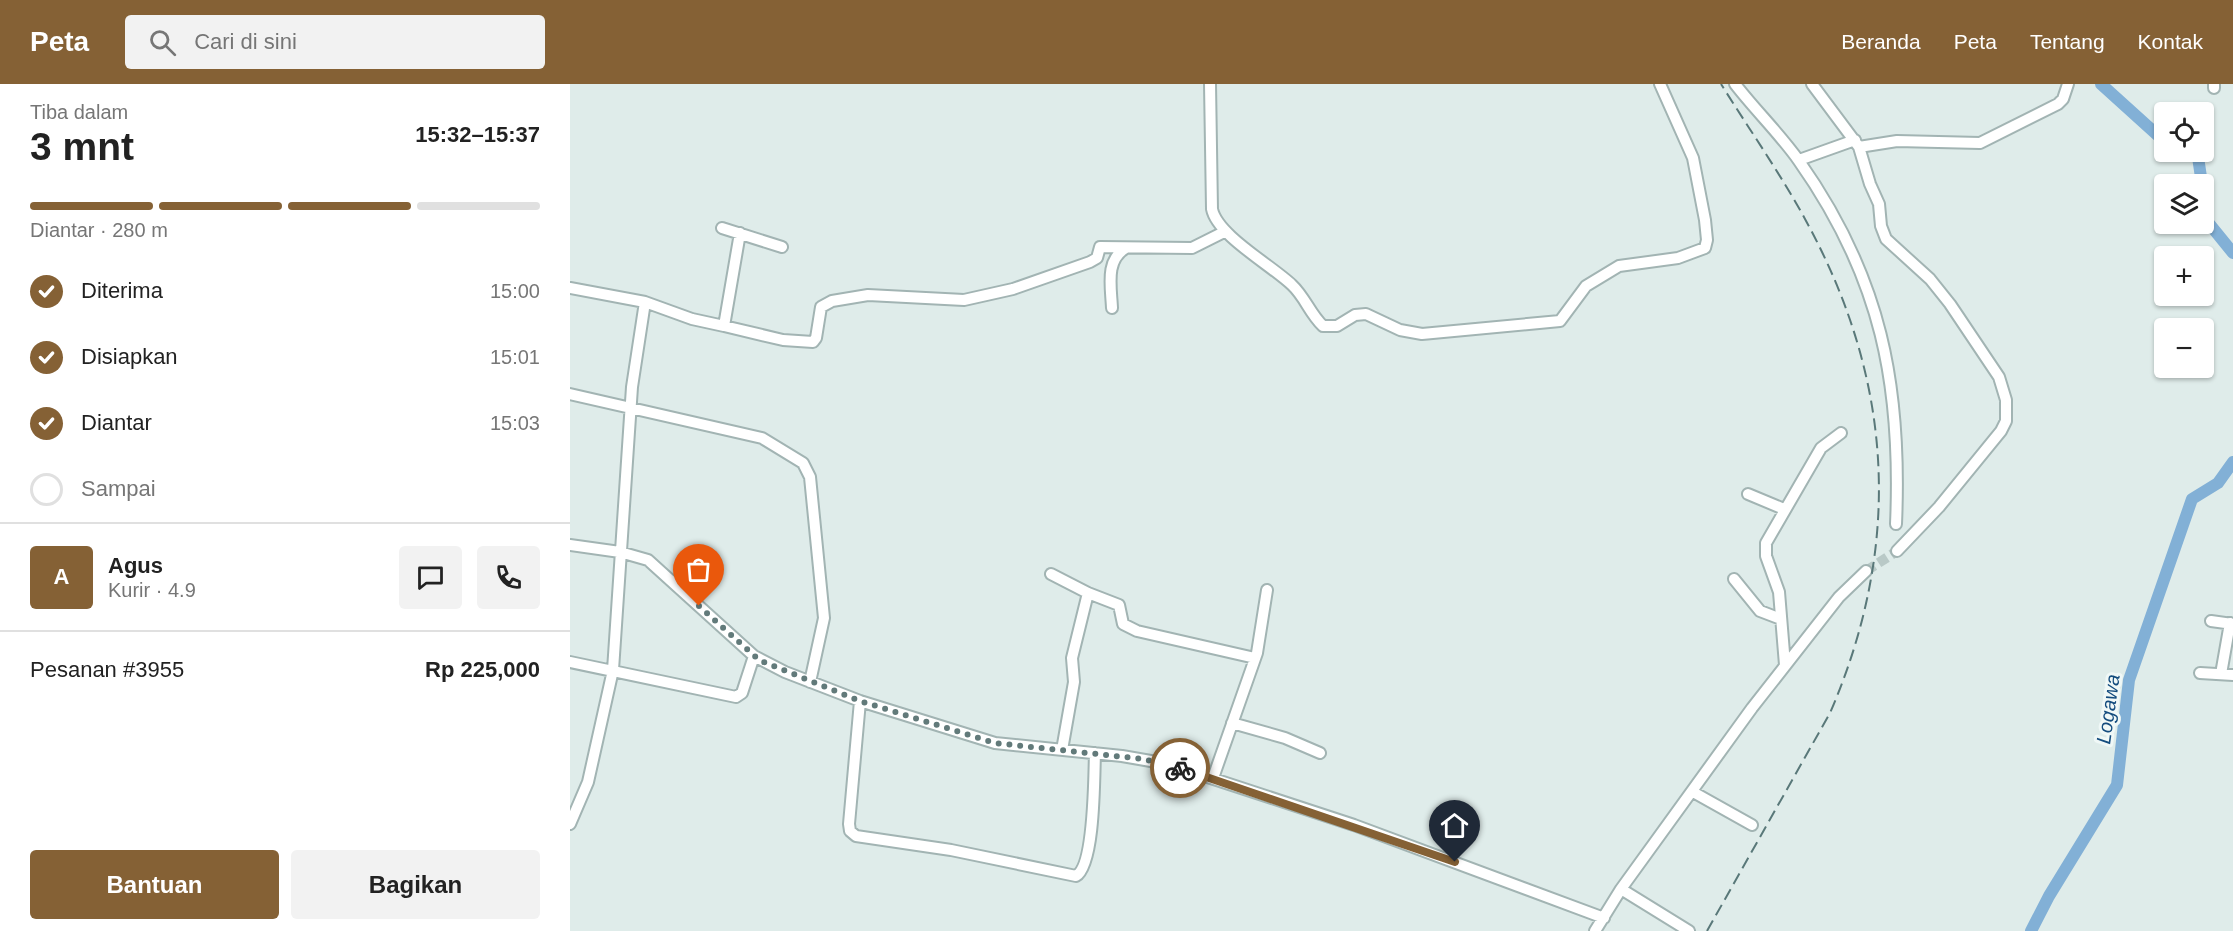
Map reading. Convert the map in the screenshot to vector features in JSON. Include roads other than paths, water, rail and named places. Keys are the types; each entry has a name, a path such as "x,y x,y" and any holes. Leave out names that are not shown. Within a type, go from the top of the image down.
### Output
{"street":[{"path":"1210,84 1212,209 1216,221 1224,232 1261,259 1302,294 1323,326 1337,326 1355,315 1366,314 1400,330 1422,334 1560,321 1586,286 1619,266 1677,258 1706,246 1705,220 1694,158 1660,84"},
{"path":"1735,84 1798,160 1839,223 1867,288 1885,350 1897,425 1896,524"},
{"path":"1812,84 1857,143 1879,204 1881,226 1886,238 1922,271 1950,304 1999,377 2006,400 2006,421 2001,431 1939,507 1897,551"},
{"path":"1798,160 1857,143 1984,142 2058,104 2063,99 2068,84"},
{"path":"722,228 782,247"},
{"path":"570,288 645,302 693,319 783,340 813,342 816,338 821,307 827,303 868,295 957,300 997,294 1090,262 1097,258 1100,247 1192,248 1224,232"},
{"path":"724,326 740,233"},
{"path":"1112,308 1112,261 1117,253 1126,248"},
{"path":"570,824 588,782 613,670 631,407 645,302"},
{"path":"570,394 762,438 779,446 803,463 807,469 824,618 810,682"},
{"path":"1785,665 1779,592 1765,549 1767,539 1821,448 1841,433"},
{"path":"1748,494 1784,509"},
{"path":"570,545 620,552 652,562 754,656 810,682 860,701 995,743 1160,762 1354,825 1604,918"},
{"path":"1595,931 1621,889 1785,665 1856,578 1866,571"},
{"path":"1051,574 1088,593 1119,605 1123,624 1137,631 1255,658"},
{"path":"1734,579 1760,611 1781,619"},
{"path":"1213,778 1255,658 1267,590"},
{"path":"1062,750 1074,681 1073,652 1088,593"},
{"path":"2211,621 2231,624 2221,674"},
{"path":"570,663 736,697 742,693 754,656"},
{"path":"2200,673 2233,675"},
{"path":"860,701 849,824 850,831 856,836 951,850 1076,876 1083,870 1088,844 1095,753"},
{"path":"1232,723 1271,734 1320,753"},
{"path":"1693,792 1752,825"},
{"path":"1621,889 1689,931"}],"waterway":[{"name":"Logawa","path":"2101,84 2154,132"},
{"name":"Logawa","path":"2199,162 2201,174"},
{"name":"Logawa","path":"2214,230 2233,253"},
{"name":"Logawa","path":"2031,931 2049,896 2117,785 2129,680 2192,499 2218,483 2233,462"}],"tunnel":[{"path":"1866,571 1897,551"}],"railway":[{"path":"1707,931 1830,713 1854,650 1869,587 1878,525 1878,463 1871,402 1857,341 1835,280 1805,219 1721,84"}]}
